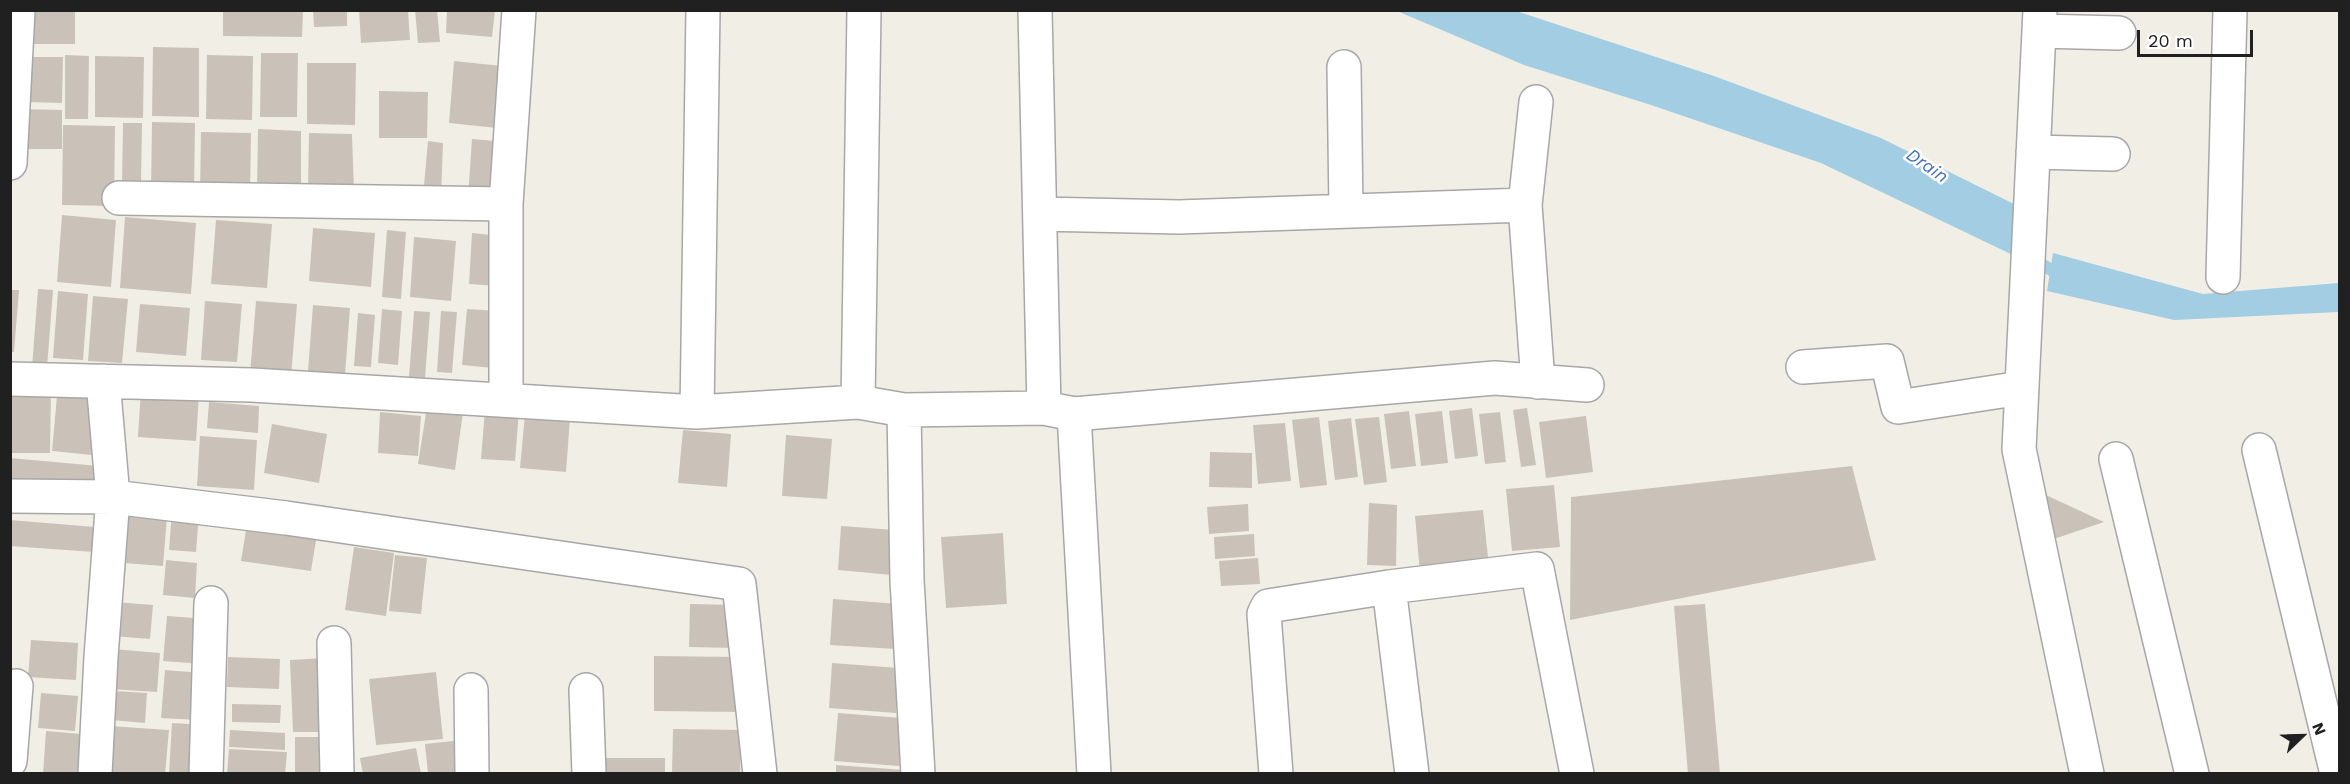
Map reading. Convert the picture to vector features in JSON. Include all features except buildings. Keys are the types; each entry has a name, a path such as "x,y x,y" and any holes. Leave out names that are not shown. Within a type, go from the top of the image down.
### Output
{"street":[{"path":"10,163 18,10"},
{"path":"506,398 506,204 519,10"},
{"path":"697,412 703,10"},
{"path":"858,402 864,10"},
{"path":"1035,10 1040,214 1094,774"},
{"path":"2223,277 2230,10"},
{"path":"2087,774 2019,449 2021,388 2040,21 2119,33"},
{"path":"1344,67 1346,211"},
{"path":"1536,102 1526,205 1538,382"},
{"path":"2033,152 2113,154"},
{"path":"119,198 506,204"},
{"path":"1040,214 1179,217 1526,205"},
{"path":"1803,367 1887,361 1898,407 2021,388"},
{"path":"10,379 252,385 506,398 697,412 858,402 904,410 1059,411 1495,378 1587,385"},
{"path":"95,774 113,497 103,381"},
{"path":"904,410 907,580 918,774"},
{"path":"2259,450 2337,774"},
{"path":"2116,459 2192,774"},
{"path":"10,496 113,497 286,518 739,584 760,774"},
{"path":"1276,774 1265,608 1389,587 1538,569 1577,774"},
{"path":"1389,587 1412,774"},
{"path":"206,774 211,603"},
{"path":"334,643 338,774"},
{"path":"10,761 16,686"},
{"path":"471,690 472,774"},
{"path":"586,690 589,774"}],"water":[{"path":"1397,11 1516,11 1714,76 1881,138 2018,206 2019,258 1821,163 1651,105 1524,65"},
{"path":"2053,253 2203,294 2339,283 2339,312 2174,320 2047,291"}],"waterway":[{"name":"Drain","path":"2031,257 2054,272 2065,275"}]}
